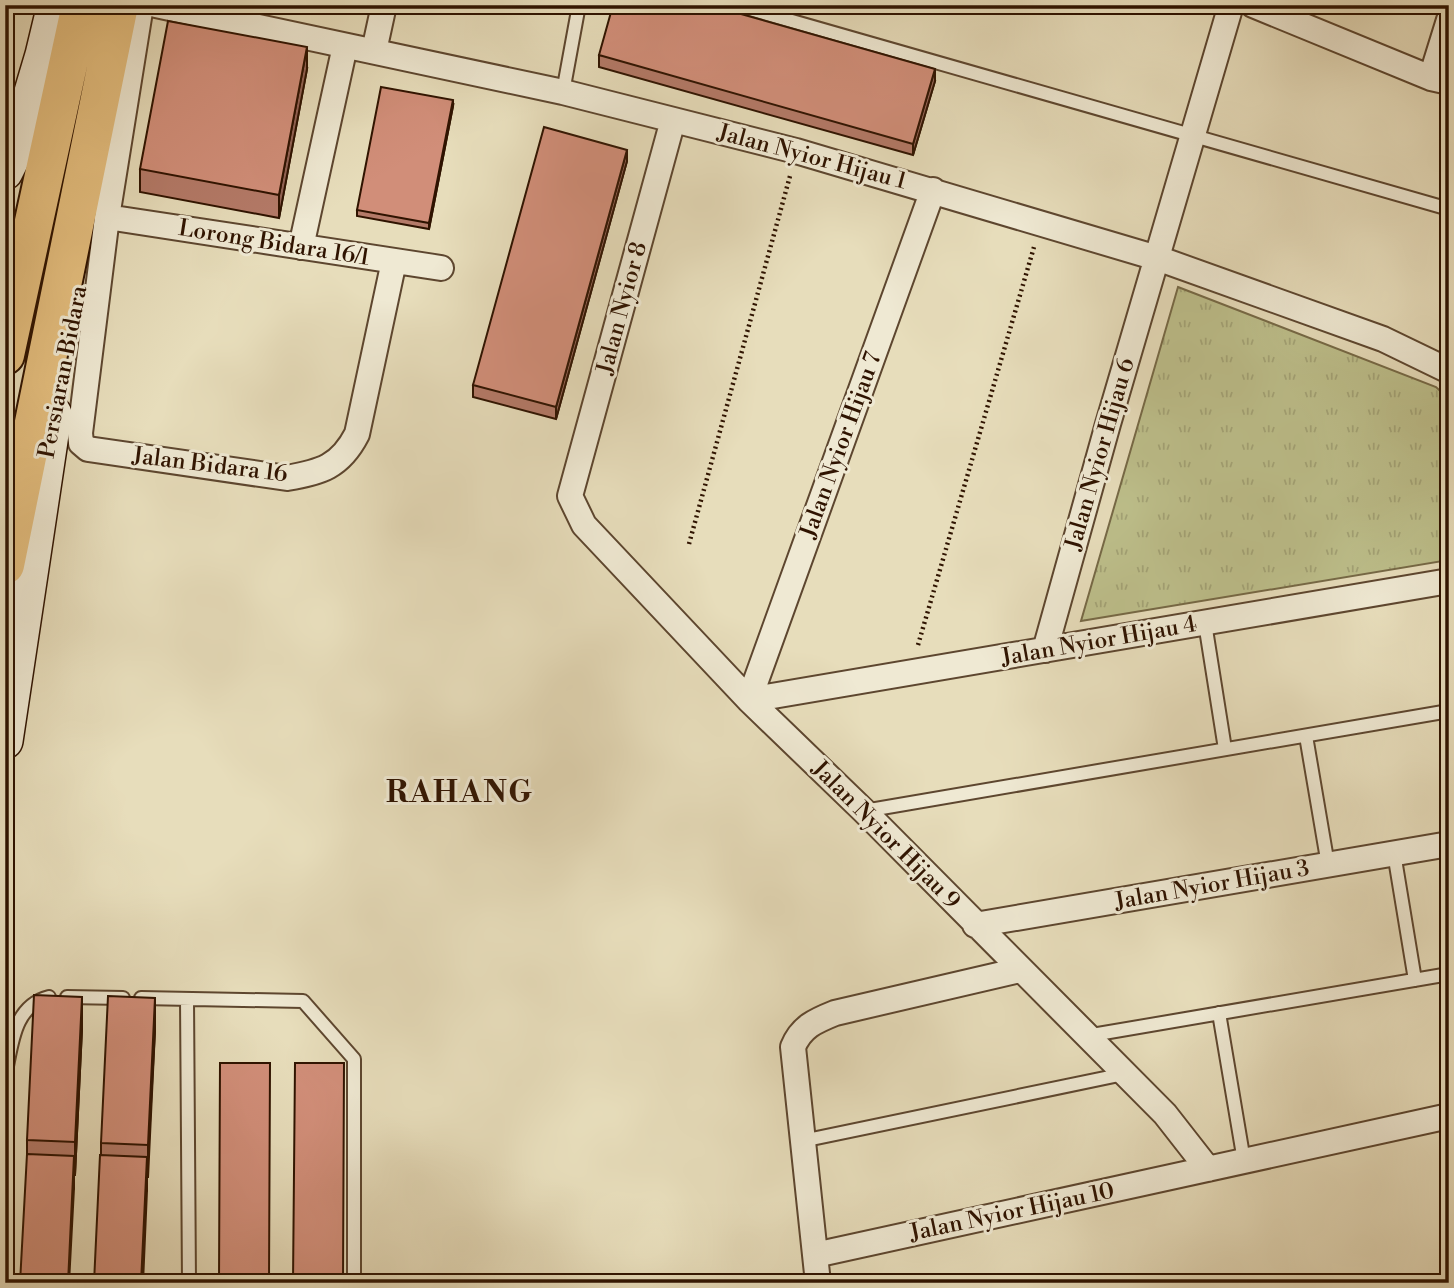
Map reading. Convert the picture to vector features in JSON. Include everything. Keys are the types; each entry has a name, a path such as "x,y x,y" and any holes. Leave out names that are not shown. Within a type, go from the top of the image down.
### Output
{"main road":[{"path":"5,172 13,156 55,5"},
{"path":"5,355 81,5"},
{"name":"Persiaran Bidara","path":"5,565 119,5"},
{"name":"Persiaran Bidara","path":"5,741 49,439 134,5"}],"street":[{"path":"107,217 141,5"},
{"name":"Jalan Nyior Hijau 1","path":"156,5 563,92 796,151 1157,258 1383,339 1449,371"},
{"path":"374,51 384,5"},
{"name":"Jalan Nyior Hijau 6","path":"1045,650 1231,5"},
{"path":"1253,5 1440,80 1449,20"},
{"path":"301,247 345,46"},
{"name":"Jalan Nyior 8","path":"570,496 673,120"},
{"name":"Jalan Nyior Hijau 7","path":"749,700 933,190"},
{"name":"Lorong Bidara 16/1","path":"107,217 441,268"},
{"name":"Jalan Bidara 16","path":"107,217 80,433 81,443 88,449 286,478 309,475 332,465 347,454 357,435 394,261"},
{"name":"Jalan Nyior Hijau 9","path":"570,496 584,525 749,700 864,811 1165,1114 1208,1169"},
{"name":"Jalan Nyior Hijau 4","path":"749,700 1449,582"},
{"name":"Jalan Nyior Hijau 3","path":"975,925 1449,844"},
{"path":"818,1283 793,1047 798,1035 807,1026 835,1013 1020,970"},
{"name":"Jalan Nyior Hijau 10","path":"815,1255 1449,1116"}],"lane":[{"path":"563,92 579,5"},
{"path":"736,5 1449,209"},
{"path":"1205,623 1225,749"},
{"path":"864,811 1449,712"},
{"path":"1306,736 1328,865"},
{"path":"1394,853 1415,980"},
{"path":"1086,1036 1449,974"},
{"path":"5,1076 18,1020 30,1006 47,997 303,1001 355,1059 354,1283"},
{"path":"187,999 189,1283"},
{"path":"1219,1013 1244,1161"},
{"path":"802,1141 1124,1074"}],"path":[{"path":"689,544 796,151"},
{"path":"910,673 1041,223"}],"green space":[{"path":"1178,287 1436,387 1449,399 1449,560 1081,621"}],"building":[{"path":"613,5 709,5 935,69 913,144 599,55"},
{"path":"168,21 307,47 279,195 140,169"},
{"path":"381,87 453,100 429,223 357,210"},
{"path":"544,127 627,150 556,407 473,385"},
{"path":"34,995 82,997 75,1142 27,1140"},
{"path":"108,996 155,998 148,1145 101,1143"},
{"path":"220,1063 270,1063 269,1283 219,1283"},
{"path":"295,1063 344,1063 343,1283 293,1283"},
{"path":"27,1154 74,1156 68,1283 20,1283"},
{"path":"100,1155 147,1157 141,1283 94,1283"}],"district":[{"name":"RAHANG","path":"460,793"}]}
